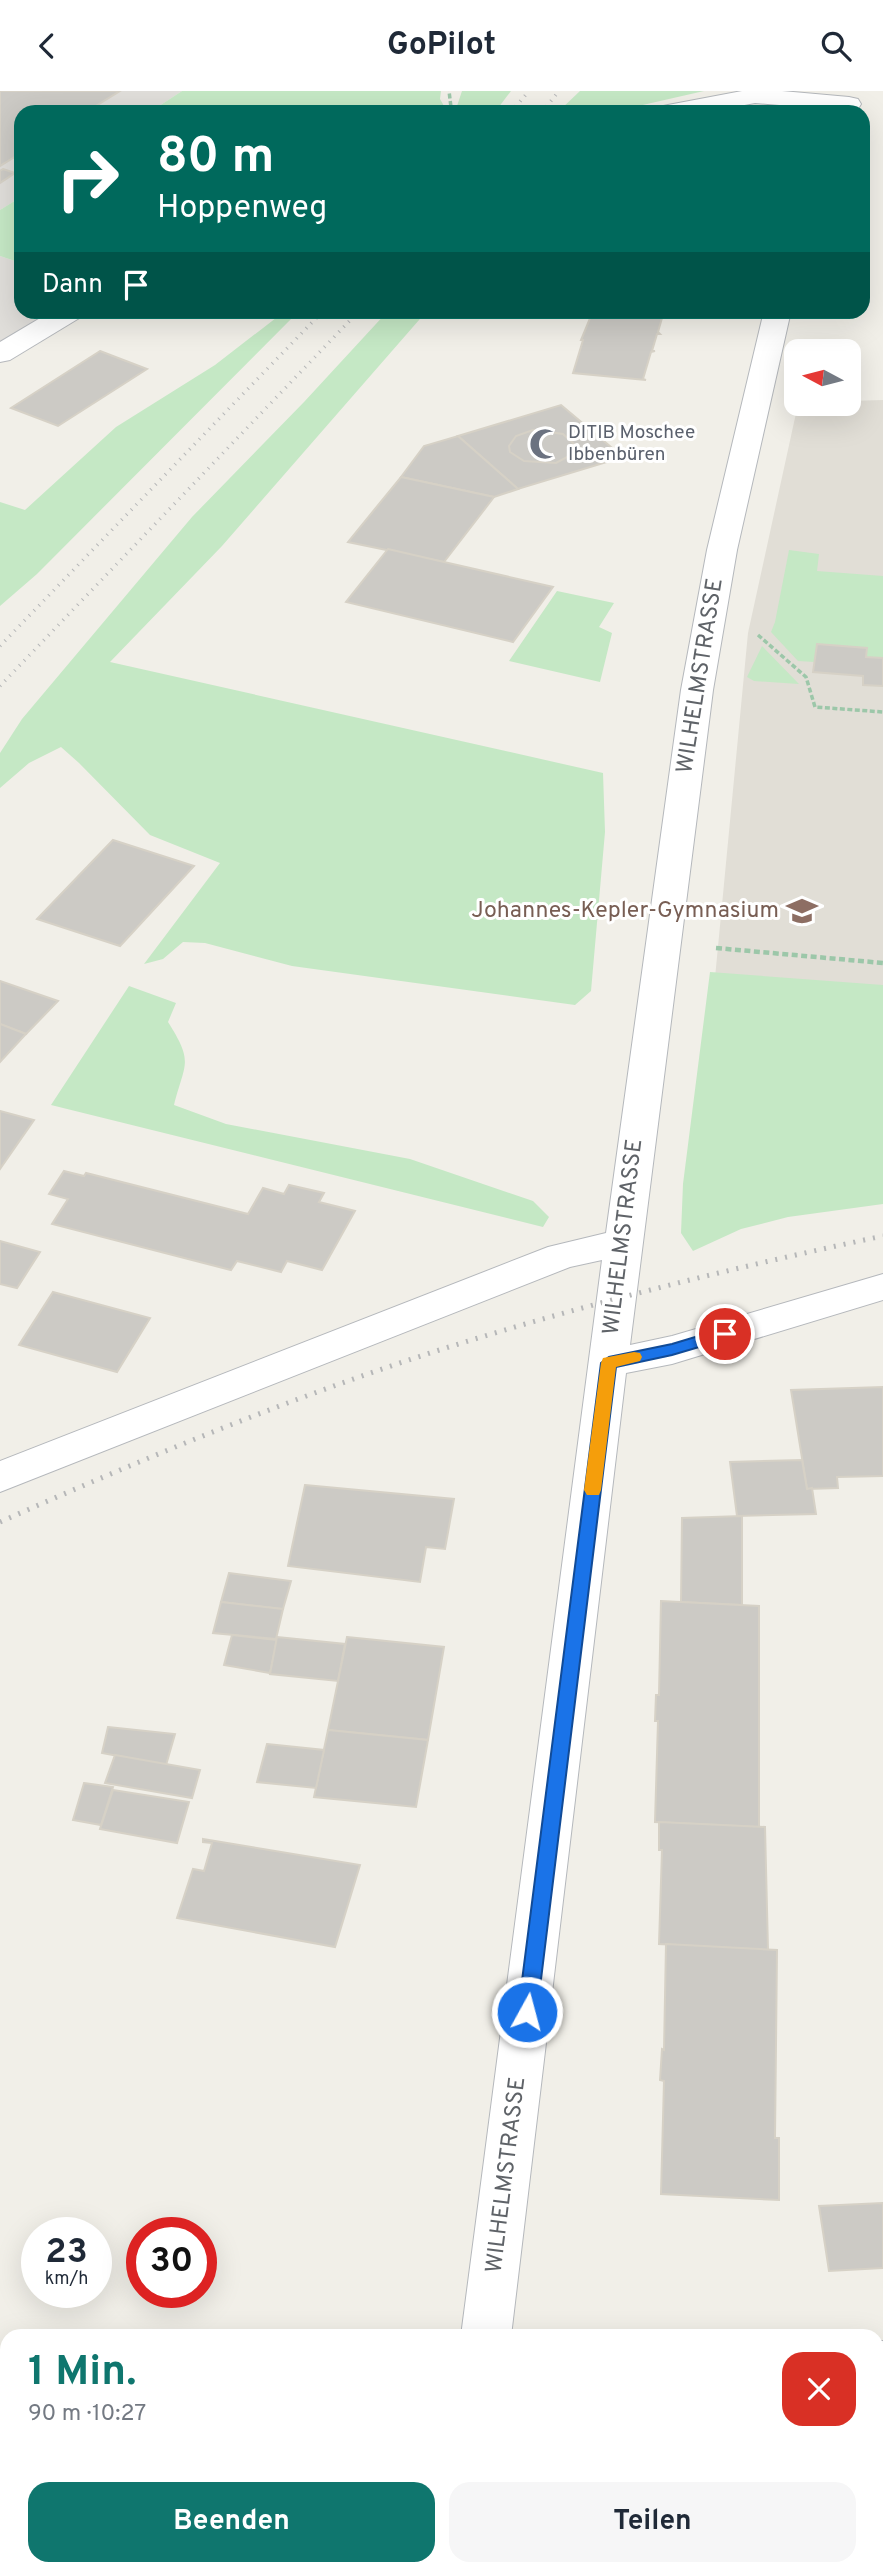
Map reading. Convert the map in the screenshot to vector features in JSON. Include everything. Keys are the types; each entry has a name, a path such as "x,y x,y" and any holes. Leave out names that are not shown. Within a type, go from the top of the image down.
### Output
{"street":[{"path":"706,105 755,96 850,102"},
{"path":"0,354 59,319"},
{"name":"WILHELMSTRASSE","path":"487,2329 662,943 697,690 722,550 776,319"},
{"path":"0,1477 561,1256 624,1243"},
{"path":"609,1363 672,1350 883,1287"}],"path":[{"path":"758,635 806,677 815,707 883,712"},
{"path":"662,943 883,963"}],"shaded area":[{"path":"0,91 182,91 161,105 14,105 14,201 0,210"},
{"path":"0,256 14,261 14,319 43,319 0,346"},
{"name":"Johannes-Kepler-Gymnasium","path":"883,400 883,1188 693,1208 748,633 795,417 861,417 861,401"}],"green space":[{"path":"182,91 441,91 440,99 443,105 161,105"},
{"path":"462,91 511,91 500,105 457,105"},
{"path":"580,91 704,91 643,105 565,105"},
{"path":"14,201 14,261 0,256 0,210"},
{"path":"275,319 291,319 37,574 0,606 0,502 25,510 116,427 215,365"},
{"path":"381,319 420,319 222,546 110,662 603,773 605,832 591,991 575,1005 292,966 205,943 183,942 163,959 144,964 220,863 150,835 61,747 29,763 0,788 0,753 22,719 192,517"},
{"path":"789,550 819,554 817,571 883,576 883,658 866,657 866,648 817,644 815,662 798,661 771,632"},
{"path":"557,591 614,603 599,627 612,633 600,682 509,661"},
{"path":"762,646 799,684 754,681 747,677"},
{"path":"710,972 883,985 883,1204 788,1217 741,1229 693,1251 681,1233 683,1184"},
{"path":"129,986 176,1003 168,1022 181,1046 185,1063 174,1105 226,1124 410,1159 533,1201 549,1217 543,1227 51,1105"}],"building":[{"path":"0,91 120,91 97,105 14,105 14,157 0,166"},
{"path":"3,169 14,174 0,183 0,171"},
{"path":"590,319 662,319 658,332 660,334 657,334 652,351 655,351 651,352 643,379 646,380 573,373 581,340"},
{"path":"100,351 147,369 58,426 11,408"},
{"path":"561,405 623,457 518,489 458,436"},
{"path":"533,430 563,434 574,444 574,450 571,455 556,463 524,461 510,452 509,446 516,436"},
{"path":"458,436 518,489 494,497 401,477 424,446"},
{"path":"401,477 494,497 444,562 348,542"},
{"path":"388,549 553,587 513,642 346,602"},
{"path":"817,644 867,648 866,657 883,658 883,686 863,685 863,676 813,672"},
{"path":"113,840 194,866 120,946 37,919"},
{"path":"0,981 58,1001 26,1034 0,1024"},
{"path":"0,1024 26,1034 0,1062"},
{"path":"0,1111 34,1120 0,1169"},
{"path":"64,1171 84,1176 86,1173 248,1214 263,1188 284,1194 289,1185 324,1193 319,1202 355,1211 322,1270 287,1261 281,1272 237,1261 231,1270 52,1224 68,1199 49,1194"},
{"path":"0,1241 40,1252 17,1288 0,1284"},
{"path":"53,1292 150,1318 117,1372 19,1345"},
{"path":"883,1387 883,1476 837,1477 838,1488 807,1489 791,1390"},
{"path":"802,1460 807,1489 812,1488 816,1514 737,1516 730,1462"},
{"path":"305,1485 454,1499 445,1549 426,1547 420,1582 288,1566"},
{"path":"742,1516 742,1605 681,1602 682,1518"},
{"path":"229,1573 291,1581 283,1609 221,1602"},
{"path":"661,1601 759,1606 759,1827 655,1822 658,1721 655,1721 656,1695 659,1695"},
{"path":"221,1602 283,1609 276,1639 213,1633"},
{"path":"232,1635 277,1640 270,1673 224,1665"},
{"path":"277,1637 345,1644 338,1681 270,1674"},
{"path":"347,1637 444,1647 428,1740 328,1730"},
{"path":"108,1727 175,1734 166,1765 102,1753"},
{"path":"328,1730 428,1740 416,1807 314,1797"},
{"path":"267,1744 324,1750 316,1788 257,1782"},
{"path":"115,1755 200,1770 192,1798 105,1783"},
{"path":"84,1783 113,1787 101,1825 73,1820"},
{"path":"113,1790 189,1802 177,1843 100,1829"},
{"path":"659,1822 765,1827 768,1950 659,1944 662,1850 659,1850"},
{"path":"203,1839 360,1865 335,1947 177,1918 193,1869 204,1871 212,1843 203,1842"},
{"path":"666,1944 777,1950 775,2138 779,2138 779,2200 661,2194 664,2081 660,2080 662,2049 664,2050"},
{"path":"883,2203 883,2268 829,2271 819,2206"}],"railway":[{"path":"517,105 529,91"},
{"path":"548,105 559,91"},
{"path":"0,646 315,319"},
{"path":"0,686 351,319"},
{"path":"0,1522 214,1431 433,1352 656,1288 883,1236"}],"slow traffic":[{"path":"593,1490 609,1363 634,1357"}],"place":[{"name":"DITIB Moschee Ibbenbüren","path":"545,444"},
{"name":"Johannes-Kepler-Gymnasium","path":"802,911"}],"route":[{"path":"527,2012 609,1363 672,1350 725,1334"}]}
